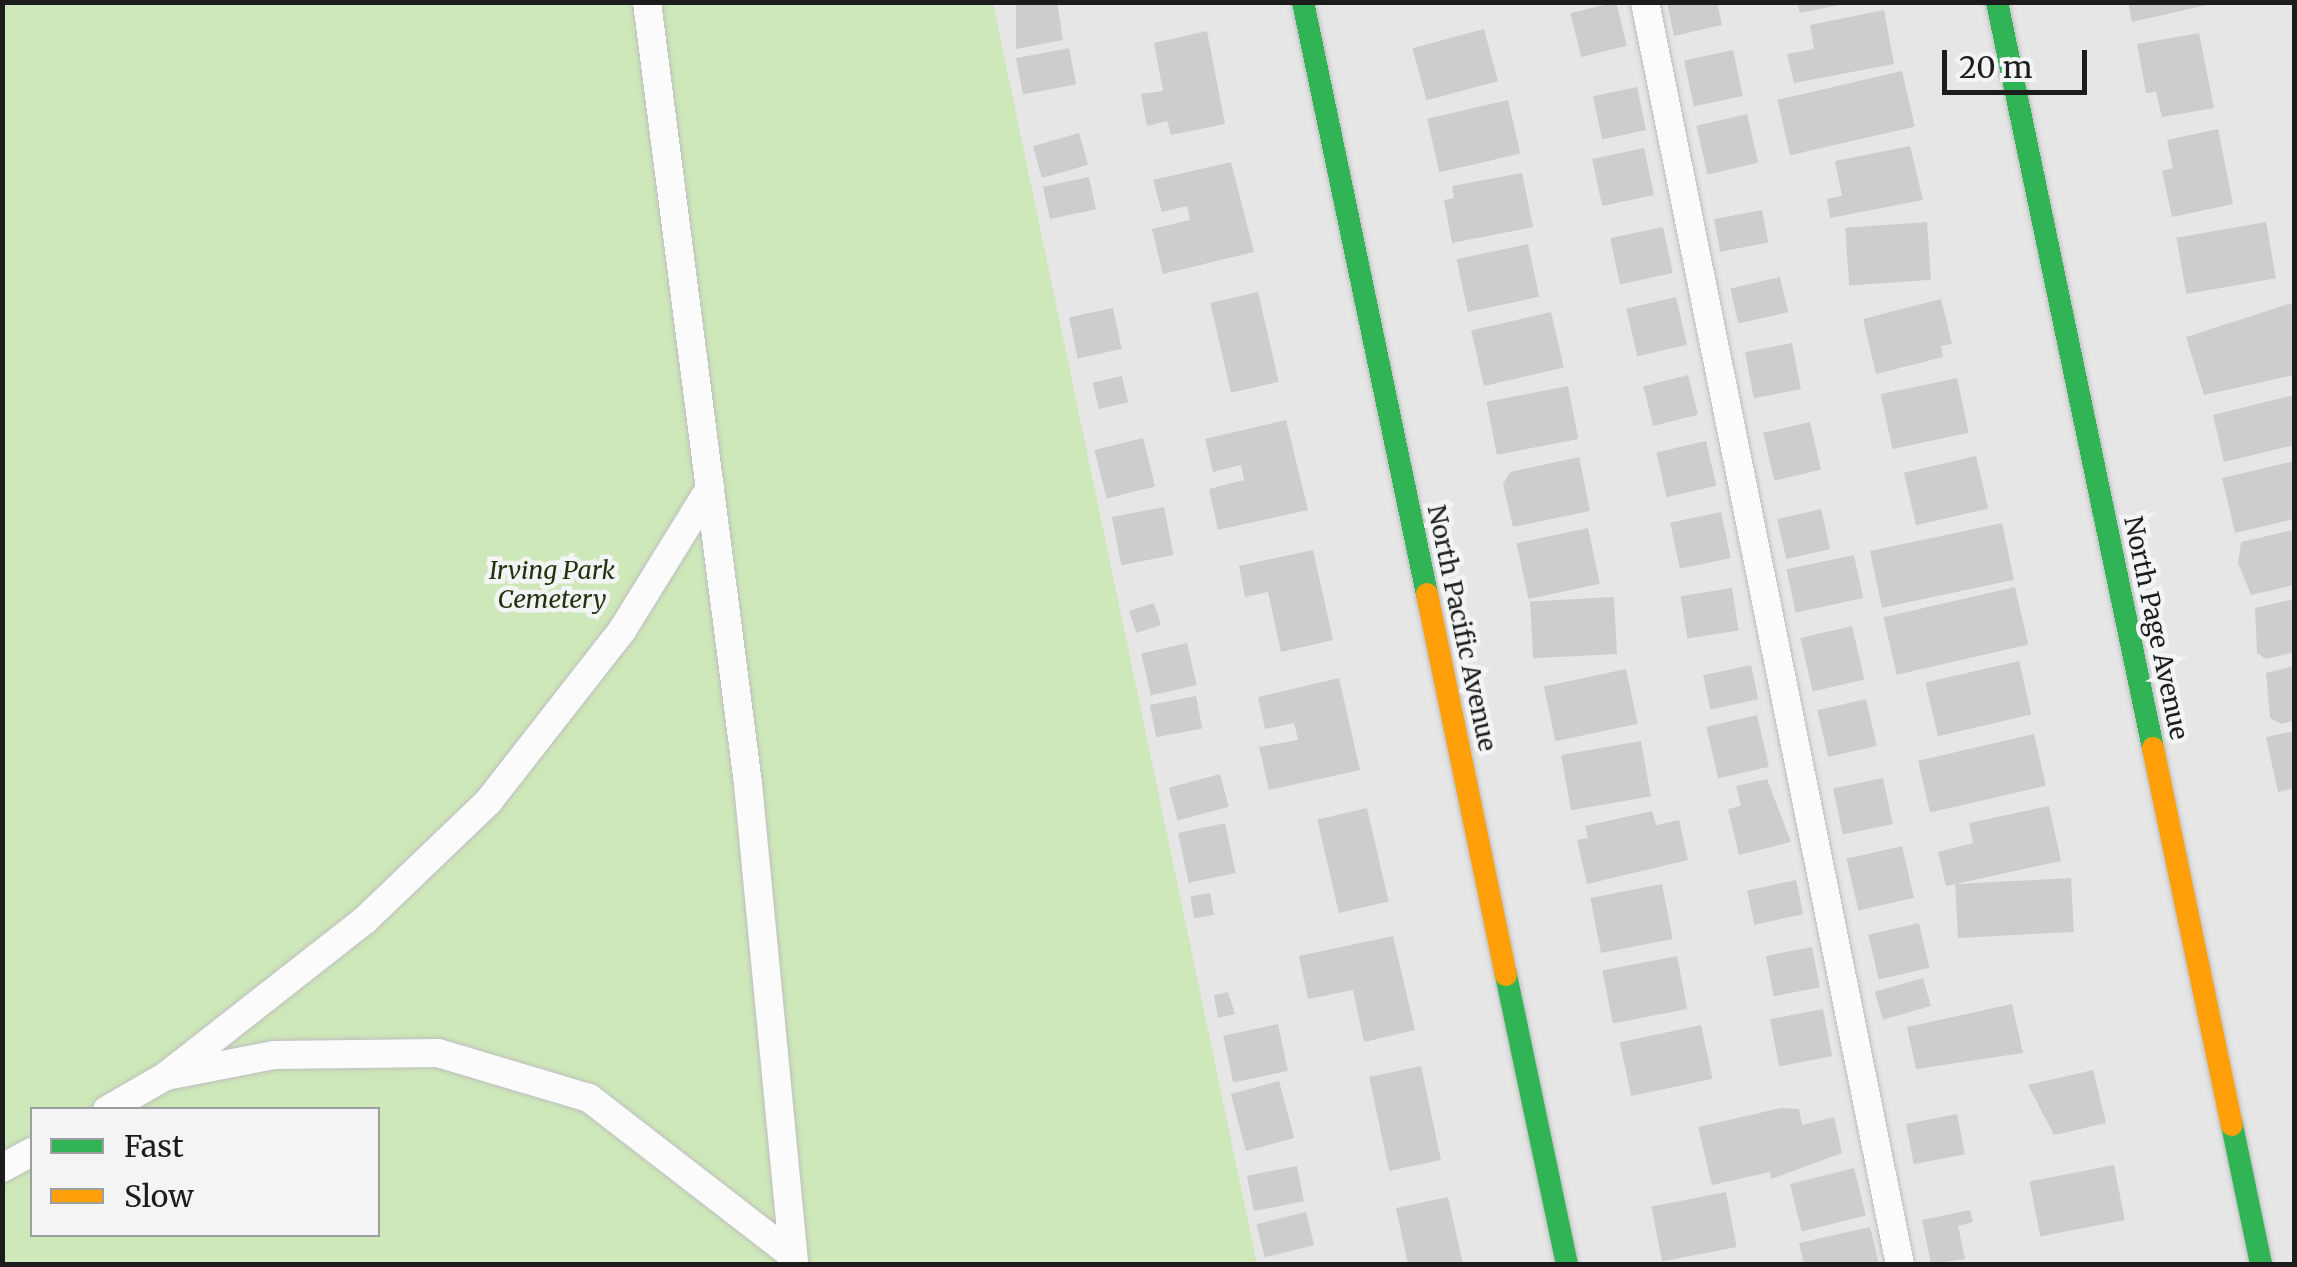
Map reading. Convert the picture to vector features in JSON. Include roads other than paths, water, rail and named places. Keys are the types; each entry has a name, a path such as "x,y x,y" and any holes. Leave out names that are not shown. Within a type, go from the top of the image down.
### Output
{"street":[{"name":"North Pacific Avenue","path":"1303,2 1567,1264"},
{"name":"North Page Avenue","path":"1997,2 2261,1264"}],"lane":[{"path":"647,2 710,488 793,1260"},
{"path":"1645,2 1900,1264"},
{"path":"112,1107 166,1076 364,920 488,802 623,630 710,488"},
{"path":"166,1076 358,1047 520,1072 590,1098 651,1139 793,1260"},
{"path":"2,1168 30,1153"}],"park label":[{"name":"Irving Park Cemetery","path":"552,586"}]}
